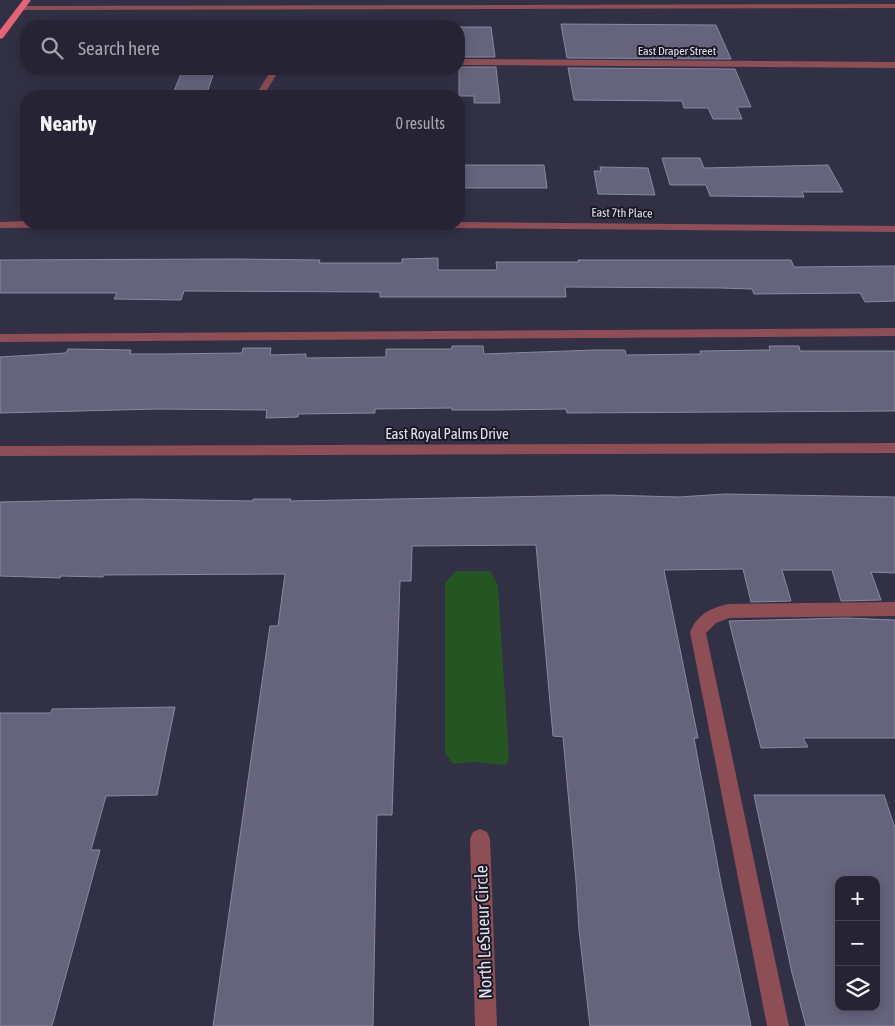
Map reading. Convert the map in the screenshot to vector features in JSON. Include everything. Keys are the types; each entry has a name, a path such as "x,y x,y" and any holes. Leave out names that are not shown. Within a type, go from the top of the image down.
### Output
{"main road":[{"path":"0,36 27,0"}],"street":[{"path":"21,8 895,6"},
{"name":"East Draper Street","path":"465,62 895,65"},
{"path":"263,90 272,75"},
{"path":"0,225 20,225"},
{"name":"East 7th Place","path":"465,225 895,229"},
{"path":"0,338 895,332"},
{"name":"East Royal Palms Drive","path":"0,451 895,448"},
{"path":"778,1026 698,632 703,623 713,615 729,611 895,609"},
{"name":"North LeSueur Circle","path":"480,839 486,1026"}],"green space":[{"path":"456,571 491,571 498,586 509,758 506,765 473,762 453,764 445,753 445,583"}],"building":[{"path":"561,24 716,25 731,59 567,58"},
{"path":"465,27 491,27 495,57 465,57"},
{"path":"465,67 496,67 500,103 474,103 474,96 465,96 465,90 459,90 459,75 465,75"},
{"path":"568,68 735,69 751,107 737,107 742,119 713,119 708,108 684,108 682,101 574,100"},
{"path":"181,75 213,75 208,90 174,90"},
{"path":"662,158 700,158 704,168 828,165 843,192 802,192 804,197 710,196 706,185 670,185"},
{"path":"465,165 544,165 547,188 465,188"},
{"path":"600,167 648,168 655,195 598,194 594,171 601,171"},
{"path":"438,258 438,270 497,270 496,262 579,262 578,260 791,260 794,267 895,266 895,301 865,302 860,293 754,294 752,289 720,288 565,287 566,297 380,297 380,292 184,291 181,300 114,299 117,293 0,293 0,260 234,259 320,260 319,263 402,263 402,259"},
{"path":"452,346 483,346 484,354 625,350 626,355 701,354 700,351 770,350 769,346 799,346 800,351 895,351 895,411 567,413 566,409 452,410 452,408 375,409 375,413 298,414 298,417 266,418 267,410 158,409 0,413 0,357 66,353 68,349 131,350 130,354 164,354 242,353 243,348 271,348 270,355 306,354 306,358 386,357 386,349 452,349"},
{"path":"725,494 895,497 895,573 871,572 881,600 841,601 832,570 782,570 791,601 751,602 743,569 664,570 698,738 694,738 721,883 751,1026 590,1026 579,930 563,737 553,736 536,545 412,546 411,581 400,581 392,815 377,815 373,1026 213,1026 270,626 278,626 285,574 104,575 103,577 61,576 60,578 0,576 0,502 132,499 253,501 253,499 291,499 290,501 609,495 679,497"},
{"path":"846,618 895,620 895,738 803,738 808,747 761,748 729,621"},
{"path":"175,707 157,795 106,796 91,850 100,850 52,1026 0,1026 0,713 51,713 52,709"},
{"path":"754,795 884,795 895,828 895,1026 806,1026 792,973"}]}
